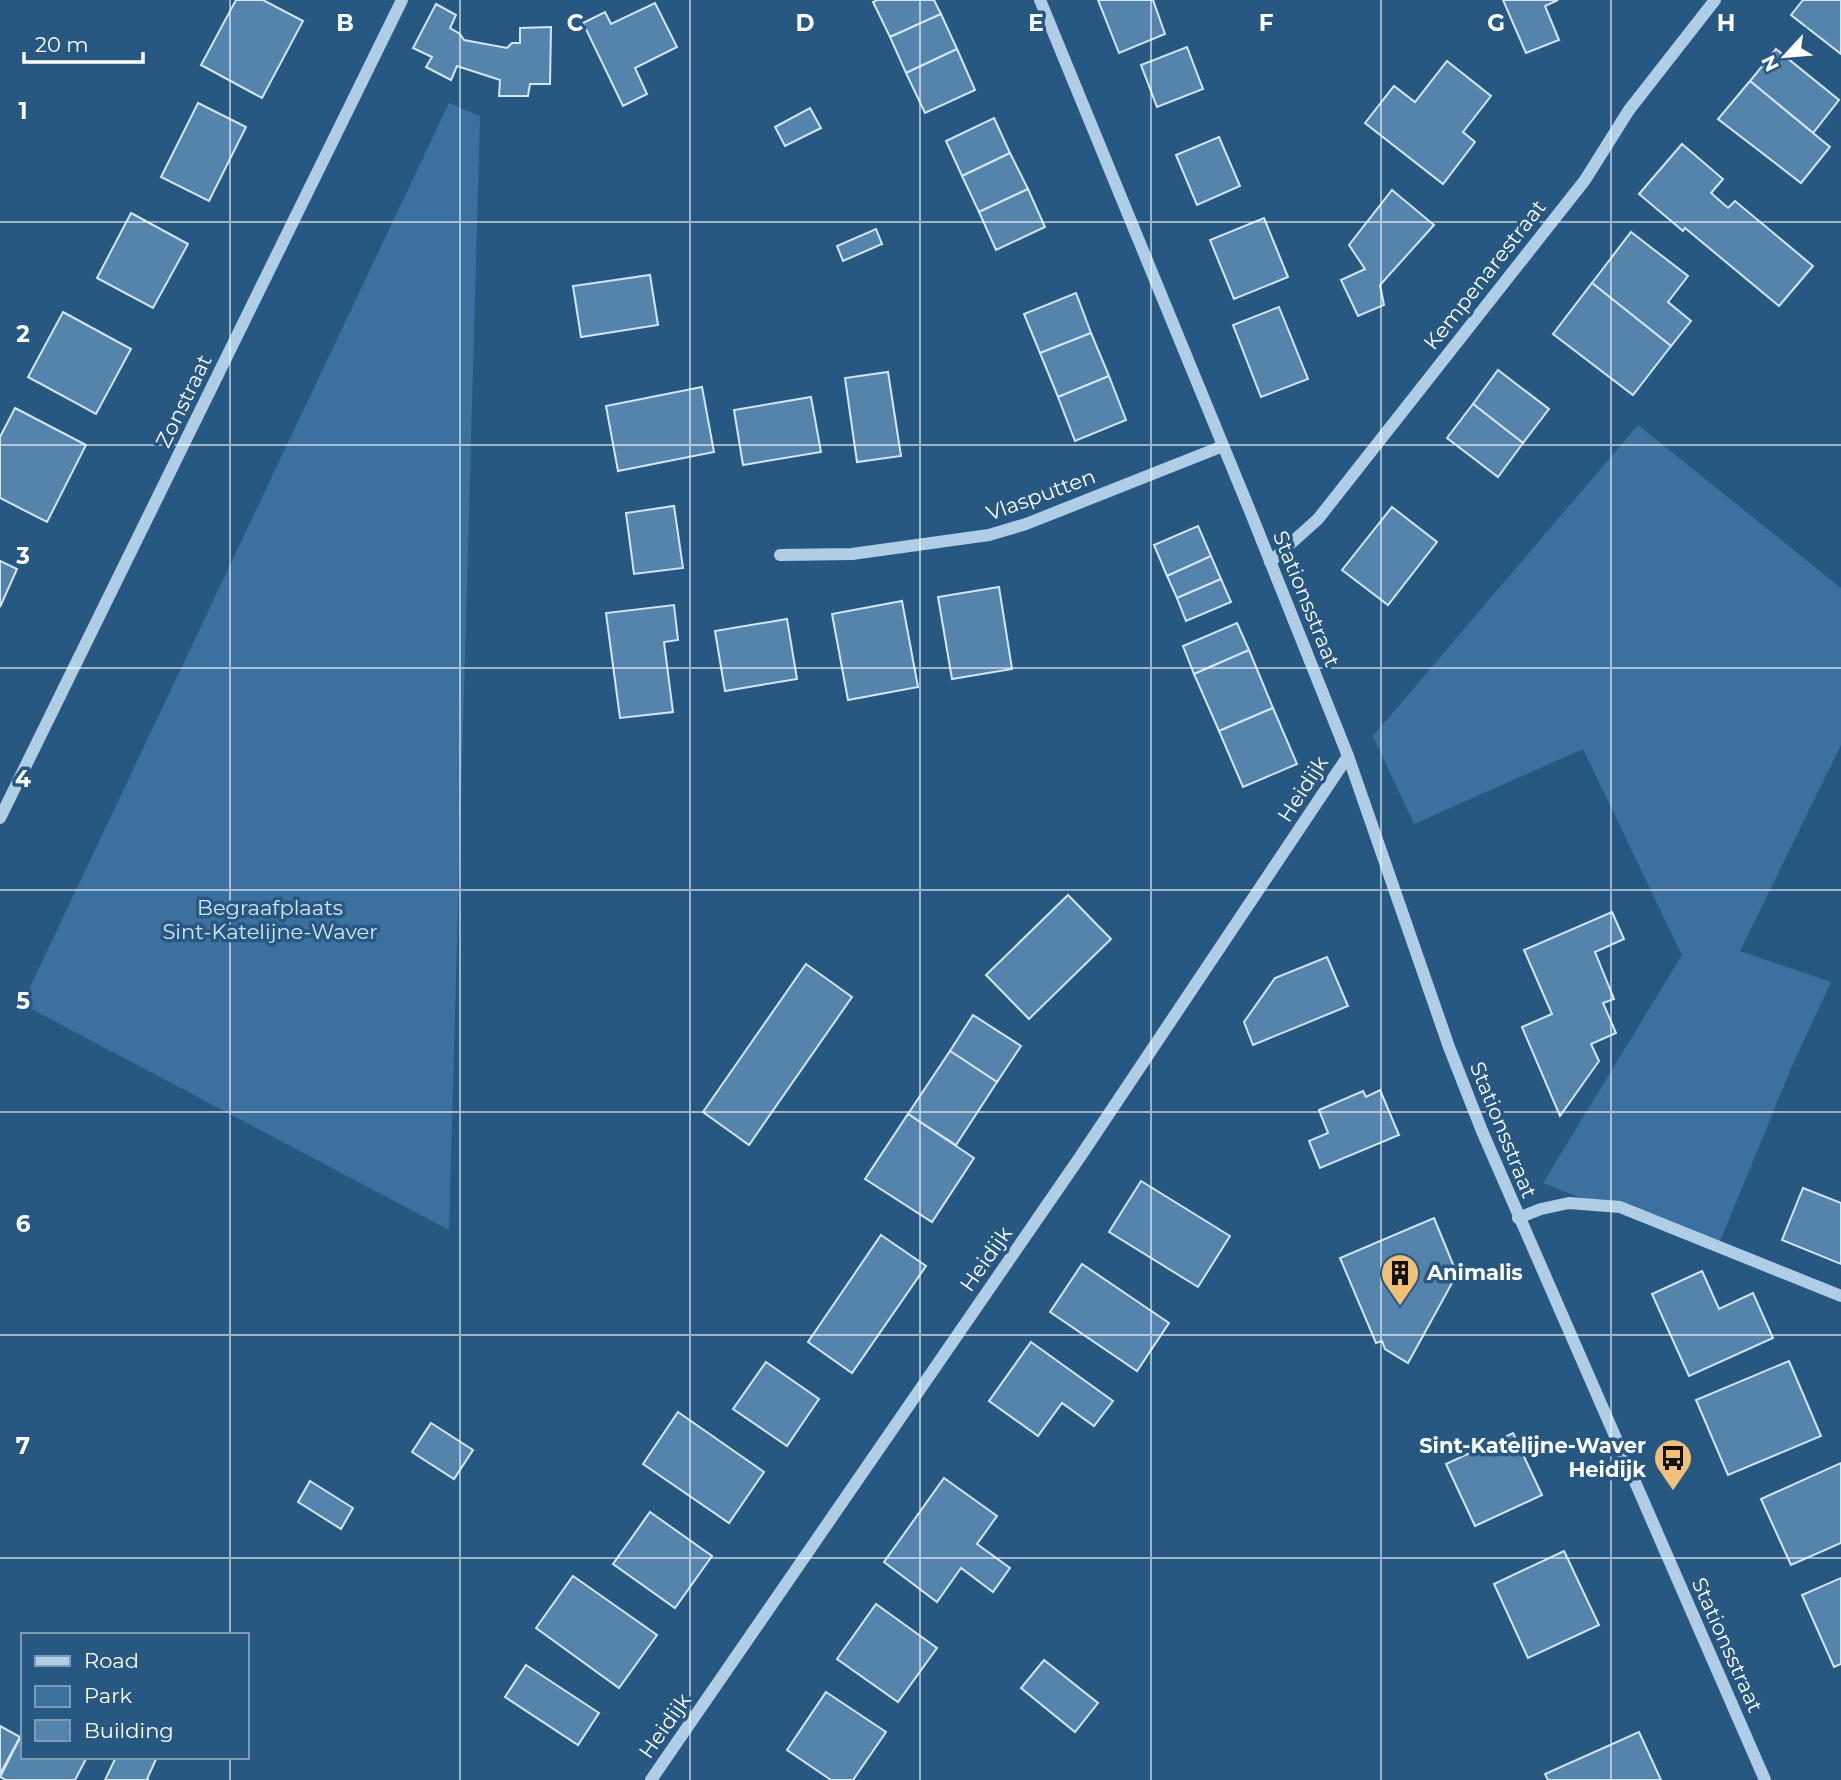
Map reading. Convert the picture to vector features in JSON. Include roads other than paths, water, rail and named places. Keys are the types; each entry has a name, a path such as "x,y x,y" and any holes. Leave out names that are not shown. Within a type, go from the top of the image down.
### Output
{"street":[{"name":"Zonstraat","path":"0,818 402,0"},
{"name":"Stationsstraat","path":"1040,0 1348,756 1449,1047 1482,1131 1765,1780"},
{"name":"Kempenarestraat","path":"1270,562 1318,519 1585,180 1629,110 1715,0"},
{"name":"Vlasputten","path":"780,555 852,554 989,535 1026,524 1223,446"},
{"name":"Heidijk","path":"651,1780 1072,1168 1348,756"},
{"name":"Stationsstraat","path":"1518,1218 1541,1209 1569,1203 1620,1207 1841,1296"}],"place":[{"name":"Animalis","path":"1400,1307"},
{"name":"Sint-Katelijne-Waver Heidijk","path":"1673,1492"}],"park label":[{"name":"Begraafplaats Sint-Katelijne-Waver","path":"270,920"}]}
